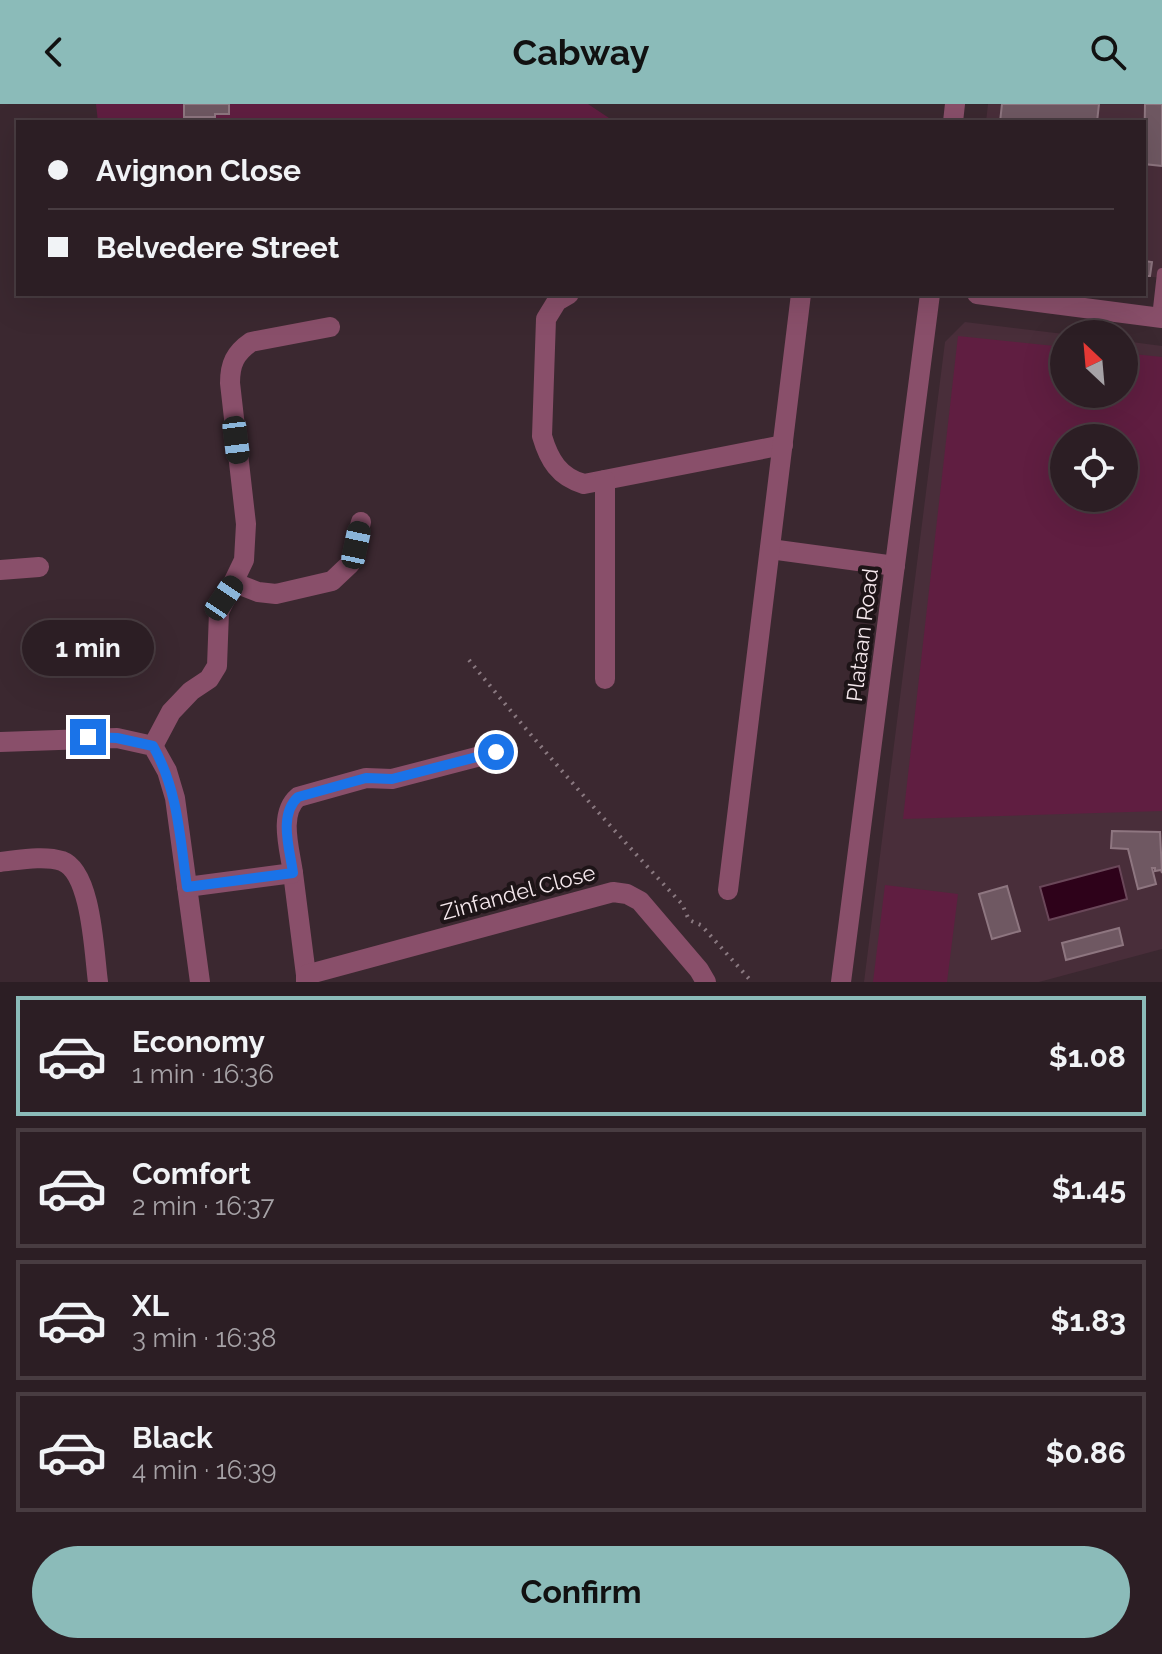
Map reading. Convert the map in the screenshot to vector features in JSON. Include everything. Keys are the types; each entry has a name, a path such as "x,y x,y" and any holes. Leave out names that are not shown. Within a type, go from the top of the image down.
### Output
{"street":[{"path":"566,296 557,301 546,319 542,436 547,454 569,480 584,484 783,445"},
{"path":"728,890 801,296"},
{"name":"Plataan Road","path":"841,982 930,296"},
{"path":"993,296 1159,317"},
{"path":"153,746 171,712 191,691 209,679 217,666 219,612 244,560 247,536 230,383 231,365 242,348 251,342 330,327"},
{"path":"605,480 605,679"},
{"path":"235,583 258,592 276,594 332,581 350,564 361,522"},
{"path":"770,549 895,566"},
{"path":"0,570 39,567"},
{"path":"0,742 88,737 117,738 153,746 167,771 175,798 200,982"},
{"name":"Zinfandel Close","path":"496,752 392,779 366,778 298,797 293,802 287,815 306,978 613,892 627,894 640,901 706,982"},
{"path":"0,862 58,860 70,865 81,879 98,982"},
{"path":"187,887 293,873"}],"lane":[{"path":"1159,317 1162,273"}],"path":[{"path":"469,660 546,754 682,904 689,920 701,925 752,982"}],"shaded area":[{"path":"96,104 588,104 612,120 98,120"},
{"path":"988,104 1162,104 1162,278 1146,276 1146,120 986,120"},
{"path":"965,322 1050,332 1050,408 1138,408 1138,343 1162,346 1162,949 1039,982 864,982 945,342"},
{"path":"958,336 1050,346 1050,408 1138,408 1138,354 1162,357 1162,811 903,819"},
{"path":"1119,866 1127,899 1049,920 1040,887"},
{"path":"885,885 958,894 947,982 873,982"}],"building":[{"path":"184,104 229,104 229,114 184,117"},
{"path":"1002,104 1099,104 1097,120 1000,120"},
{"path":"1145,104 1162,104 1162,166 1146,164"},
{"path":"1146,261 1152,262 1150,276 1146,276"},
{"path":"1112,831 1160,832 1162,873 1152,868 1156,884 1138,889 1128,849 1111,848"},
{"path":"1007,886 1020,931 992,939 979,894"},
{"path":"1119,928 1123,945 1066,960 1062,943"}],"route":[{"path":"88,737 117,738 153,746 167,771 175,798 187,887 293,873 287,815 298,797 366,778 392,779 496,752"}]}
